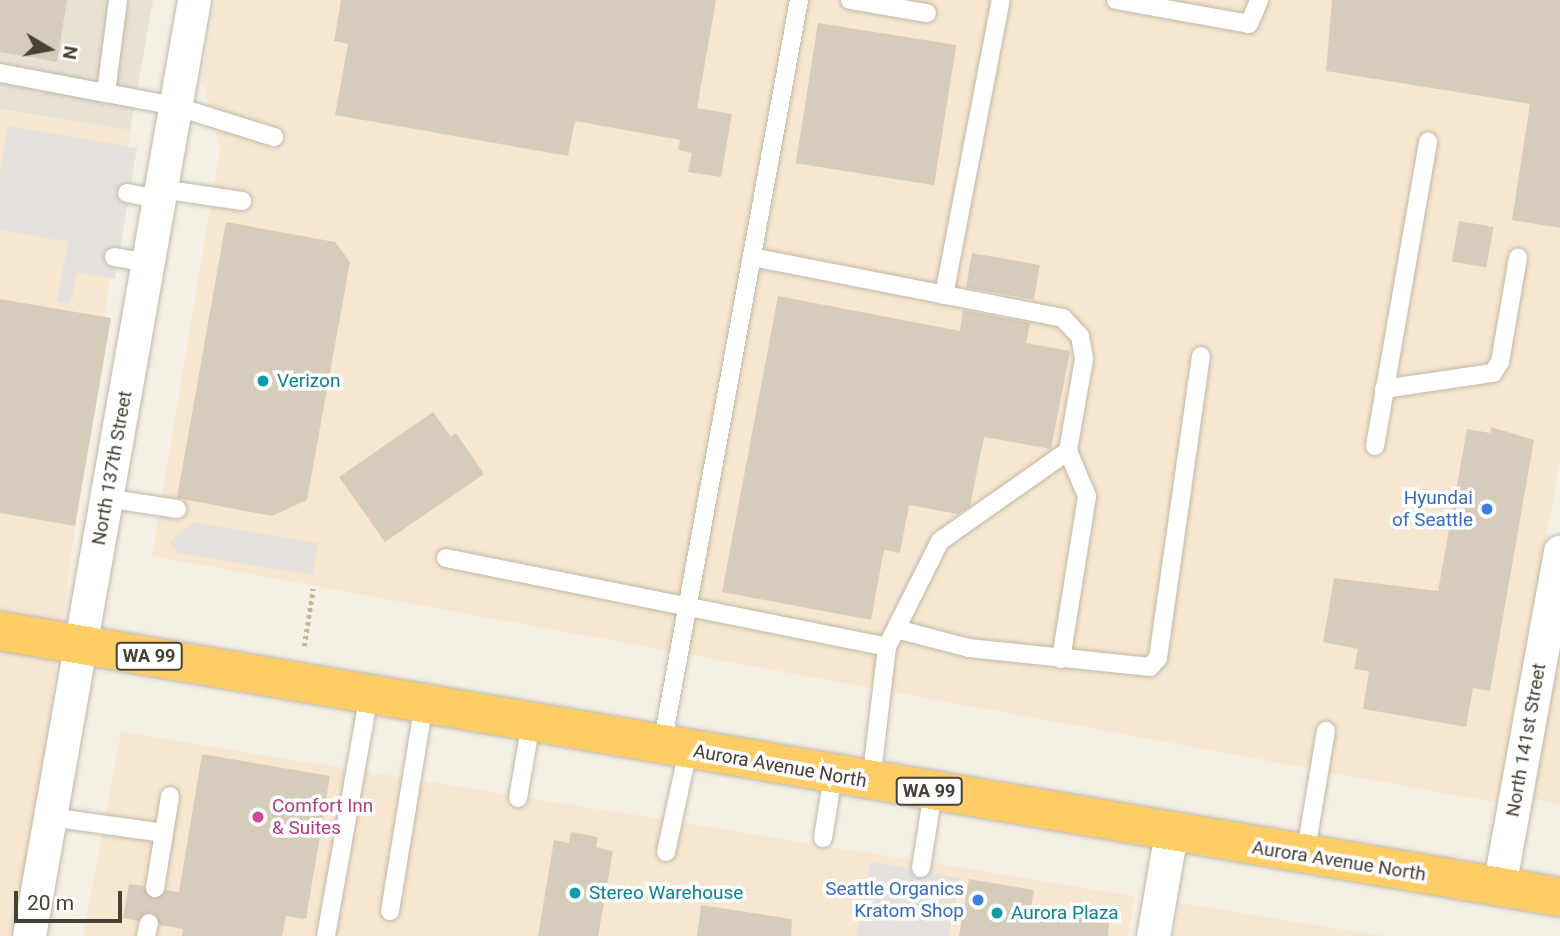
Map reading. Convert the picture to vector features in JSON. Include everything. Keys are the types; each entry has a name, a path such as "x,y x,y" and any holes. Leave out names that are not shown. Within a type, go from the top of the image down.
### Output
{"highway":[{"name":"Aurora Avenue North","path":"0,631 1171,833 1560,897"}],"street":[{"name":"North 137th Street","path":"29,936 194,0"},
{"name":"North 141st Street","path":"1499,887 1560,551"},
{"path":"1153,936 1171,833"}],"lane":[{"path":"106,93 104,79 118,0"},
{"path":"666,852 688,605 799,0"},
{"path":"850,0 927,13"},
{"path":"944,295 1001,0"},
{"path":"1116,0 1249,24 1259,0"},
{"path":"0,73 175,106 274,137"},
{"path":"1375,446 1428,142"},
{"path":"127,194 242,201"},
{"path":"114,257 148,263"},
{"path":"751,257 1063,318 1080,336 1084,359 1068,451 1087,496 1061,659"},
{"path":"1384,388 1493,373 1500,362 1518,258"},
{"path":"895,629 969,648 1130,668 1150,667 1158,658 1201,356"},
{"path":"871,781 887,647 940,541 1068,451"},
{"path":"106,498 177,509"},
{"path":"446,558 887,647"},
{"path":"326,936 369,694"},
{"path":"390,911 424,704"},
{"path":"518,798 531,723"},
{"path":"1306,856 1326,731"},
{"path":"823,838 833,775"},
{"path":"921,868 933,792"},
{"path":"155,888 170,796"},
{"path":"50,817 164,833"}],"path":[{"path":"298,682 313,589"}],"shaded area":[{"path":"0,0 153,0 130,130 0,109"},
{"path":"216,0 1560,0 1560,461 1498,803 152,556 220,150 202,82"},
{"path":"0,109 130,130 19,936 0,936"},
{"path":"8,126 137,148 115,279 77,273 70,304 57,302 68,242 0,230 0,173"},
{"path":"195,522 318,543 313,575 177,553 169,541"},
{"path":"1560,629 1560,804 1529,798"},
{"path":"121,732 1135,896 1128,936 83,936"},
{"path":"871,861 960,878 949,936 856,936"},
{"path":"1180,903 1384,936 1174,936"}],"building":[{"path":"0,0 67,0 57,62 0,52"},
{"path":"341,0 716,0 697,108 732,114 721,177 688,172 692,153 678,150 680,140 575,121 568,156 335,115 348,44 334,41"},
{"path":"1332,0 1560,0 1560,228 1512,220 1530,104 1326,71"},
{"path":"818,23 956,45 934,185 796,163"},
{"path":"1459,221 1493,227 1486,267 1452,261"},
{"name":"Verizon","path":"226,222 335,242 350,262 307,500 272,516 177,498"},
{"path":"972,253 1040,265 1034,299 966,287"},
{"path":"778,296 960,331 963,310 1030,323 1026,343 1070,351 1051,449 984,437 970,506 958,514 909,505 900,553 884,550 871,620 722,592"},
{"path":"0,299 111,318 75,526 0,513"},
{"path":"433,412 451,437 456,433 484,474 385,542 339,477"},
{"name":"Hyundai of Seattle","path":"1491,427 1534,440 1490,691 1473,688 1466,727 1363,709 1369,671 1354,669 1358,649 1323,642 1334,578 1438,591 1467,429 1490,433"},
{"name":"Comfort Inn & Suites","path":"202,754 330,776 306,919 286,916 282,936 182,936 183,929 160,925 152,912 138,921 123,918 129,884 144,886 154,899 166,890 179,892"},
{"name":"Stereo Warehouse","path":"571,832 598,837 596,847 613,851 598,936 538,936 554,840 569,843"},
{"name":"Aurora Plaza","path":"969,879 1034,890 1031,907 1109,921 1108,936 959,936"},
{"path":"701,905 792,919 791,936 697,936"}],"place":[{"name":"Verizon","path":"263,381"},
{"name":"Hyundai of Seattle","path":"1487,509"},
{"name":"Comfort Inn & Suites","path":"258,817"},
{"name":"Stereo Warehouse","path":"575,893"},
{"name":"Seattle Organics Kratom Shop","path":"978,900"},
{"name":"Aurora Plaza","path":"997,913"}]}
